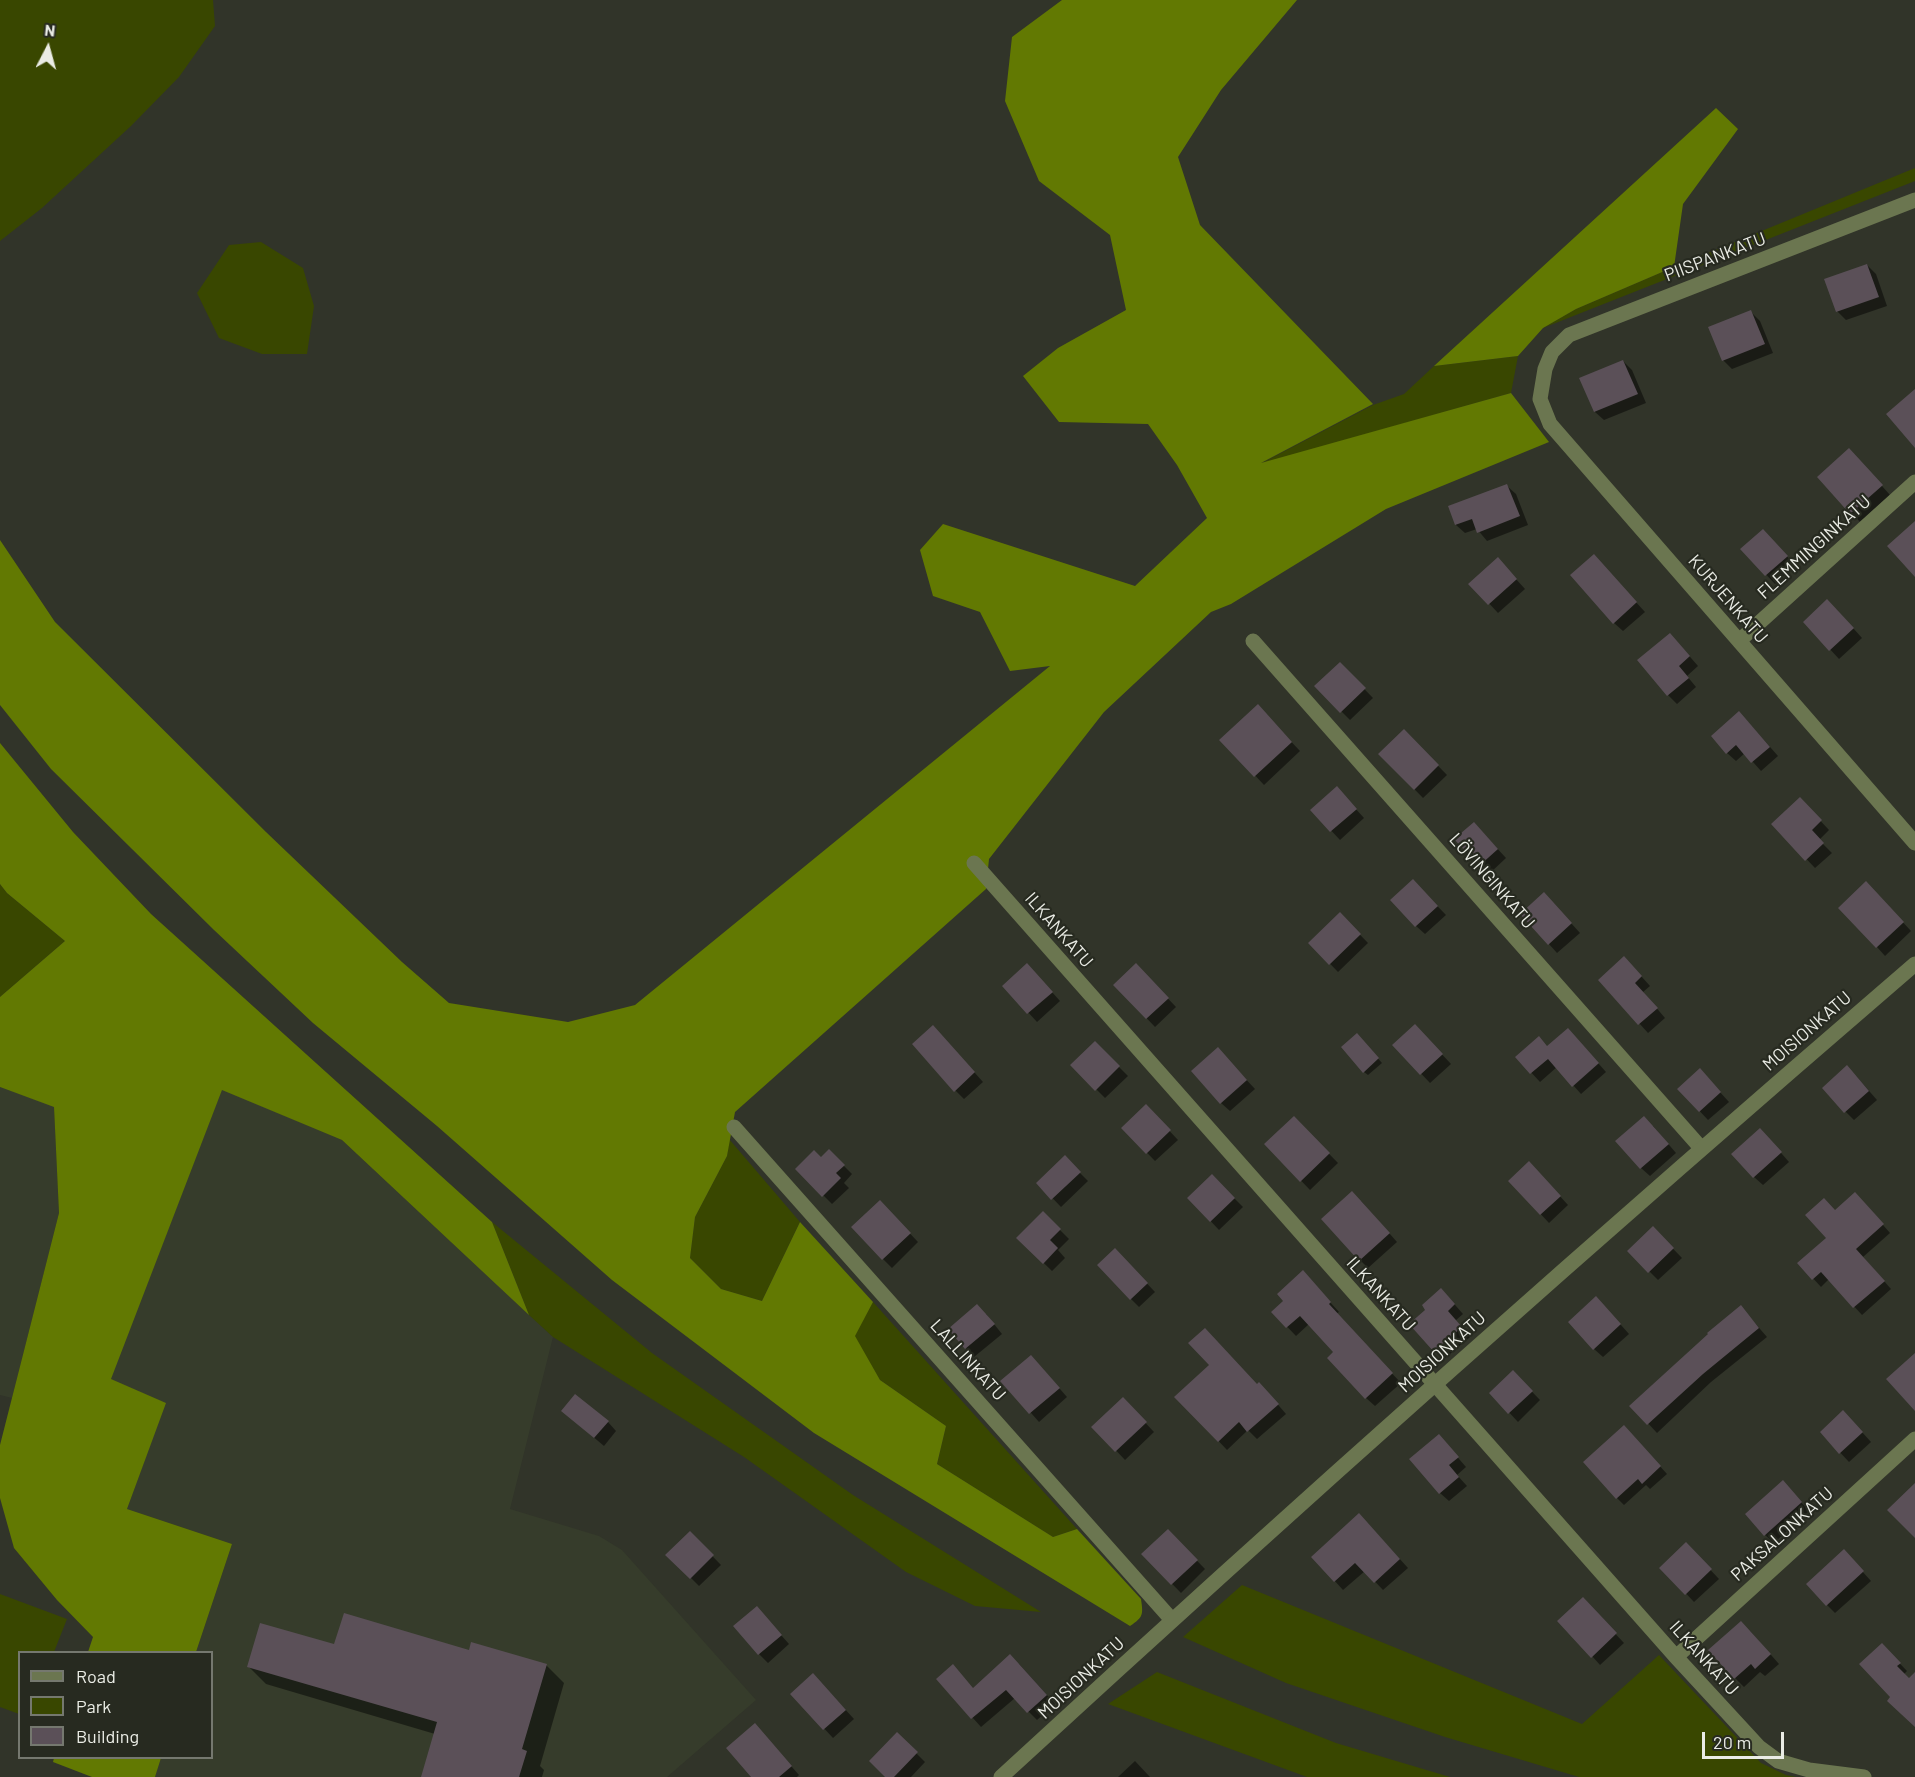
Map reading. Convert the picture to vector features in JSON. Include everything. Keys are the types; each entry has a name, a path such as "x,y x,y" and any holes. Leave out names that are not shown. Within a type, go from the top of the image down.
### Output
{"street":[{"name":"PIISPANKATU","path":"1545,369 1552,352 1569,335 1915,200"},
{"name":"KURJENKATU","path":"1545,369 1540,399 1551,424 1915,843"},
{"name":"FLEMMINGINKATU","path":"1739,641 1915,482"},
{"name":"LÖVINGINKATU","path":"1253,641 1701,1148"},
{"name":"ILKANKATU","path":"974,862 1676,1657 1759,1747 1779,1761 1809,1770 1864,1777"},
{"name":"MOISIONKATU","path":"1001,1777 1172,1620 1701,1148 1915,964"},
{"name":"LALLINKATU","path":"734,1127 1172,1620"},
{"name":"PAKSALONKATU","path":"1676,1657 1915,1439"}],"shaded area":[{"path":"0,1087 54,1106 59,1213 12,1398 0,1395"},
{"path":"222,1089 342,1140 553,1337 510,1509 599,1536 622,1550 756,1700 667,1777 155,1777 161,1759 213,1759 213,1651 196,1651 232,1544 127,1509 165,1403 110,1379"}],"green space":[{"path":"0,0 213,0 215,26 179,77 131,126 42,208 0,241"},
{"path":"1062,0 1297,0 1221,90 1178,157 1200,225 1373,404 1261,463 1511,393 1549,442 1386,509 1231,604 1211,612 1104,712 989,859 986,889 735,1112 727,1156 695,1217 690,1258 721,1289 762,1301 800,1222 873,1302 855,1336 880,1380 946,1426 937,1464 1053,1537 1077,1529 1141,1599 1141,1615 1130,1626 814,1433 612,1280 437,1126 313,1023 214,930 51,769 0,705 0,540 55,622 266,832 402,962 449,1003 568,1022 635,1005 1050,666 1010,671 980,612 933,596 920,550 943,524 1135,586 1207,518 1177,465 1148,424 1059,422 1023,376 1058,348 1126,310 1110,235 1039,181 1005,101 1012,37"},
{"path":"1716,108 1738,129 1683,204 1674,267 1576,309 1543,328 1518,356 1434,366"},
{"path":"1915,168 1915,181 1543,328 1576,309"},
{"path":"261,242 303,268 314,306 307,354 262,354 219,338 197,293 229,245"},
{"path":"1518,356 1511,393 1258,465 1373,405 1404,394 1434,366"},
{"path":"0,743 73,832 151,914 492,1222 529,1315 342,1140 222,1090 111,1379 166,1403 127,1509 232,1544 196,1651 88,1651 93,1637 57,1600 14,1548 0,1498 0,1445 59,1213 54,1107 0,1087 0,997 65,941 7,893 0,884"},
{"path":"0,884 7,893 65,941 0,997"},
{"path":"729,1139 800,1222 762,1301 721,1289 690,1258 695,1217 727,1156"},
{"path":"492,1222 652,1353 853,1495 1041,1612 975,1606 906,1572 744,1457 553,1337 529,1315"},
{"path":"873,1302 1077,1529 1053,1537 937,1464 946,1426 880,1380 854,1336"},
{"path":"1242,1585 1582,1724 1659,1655 1761,1763 1786,1775 1796,1777 1579,1777 1445,1737 1286,1683 1183,1637"},
{"path":"0,1594 67,1619 54,1651 18,1651 18,1714 0,1707"},
{"path":"1157,1672 1336,1743 1450,1777 1307,1777 1108,1704"},
{"path":"54,1759 161,1759 155,1777 92,1777 53,1762"}],"building":[{"path":"1867,264 1879,297 1836,312 1824,279"},
{"path":"1751,310 1765,344 1722,361 1708,327"},
{"path":"1623,360 1638,394 1594,412 1579,378"},
{"path":"1915,389 1915,448 1886,414"},
{"path":"1849,448 1883,485 1850,514 1817,477"},
{"path":"1507,484 1520,516 1477,533 1472,519 1455,525 1448,506"},
{"path":"1915,521 1915,577 1887,546"},
{"path":"1763,529 1788,556 1765,576 1740,549"},
{"path":"1594,554 1637,602 1613,624 1570,575"},
{"path":"1498,557 1517,579 1488,605 1468,584"},
{"path":"1827,599 1854,628 1829,651 1803,622"},
{"path":"1670,633 1690,656 1679,666 1689,678 1667,696 1637,660"},
{"path":"1340,662 1366,688 1340,713 1314,686"},
{"path":"1258,704 1292,742 1254,777 1219,740"},
{"path":"1739,711 1770,747 1751,763 1736,745 1726,754 1711,736"},
{"path":"1404,729 1439,765 1414,790 1378,754"},
{"path":"1337,786 1357,809 1330,832 1310,810"},
{"path":"1800,797 1822,820 1812,830 1824,843 1805,861 1771,824"},
{"path":"1474,822 1498,849 1479,866 1454,839"},
{"path":"1413,879 1438,906 1415,927 1390,900"},
{"path":"1866,881 1904,922 1876,948 1838,908"},
{"path":"1544,892 1572,923 1548,945 1520,914"},
{"path":"1340,912 1361,934 1329,965 1308,943"},
{"path":"1624,956 1642,976 1635,983 1658,1008 1638,1025 1598,980"},
{"path":"1027,963 1053,992 1027,1014 1002,986"},
{"path":"1136,963 1169,998 1146,1019 1113,985"},
{"path":"1415,1024 1443,1054 1420,1075 1392,1045"},
{"path":"933,1025 975,1072 954,1092 912,1044"},
{"path":"1568,1028 1599,1063 1572,1087 1548,1059 1530,1074 1515,1057 1539,1036 1547,1046"},
{"path":"1357,1033 1379,1058 1363,1073 1341,1047"},
{"path":"1095,1041 1120,1066 1095,1091 1070,1065"},
{"path":"1218,1047 1247,1080 1220,1104 1191,1071"},
{"path":"1847,1065 1869,1091 1844,1113 1822,1088"},
{"path":"1700,1068 1721,1092 1699,1112 1677,1089"},
{"path":"1146,1104 1171,1130 1146,1154 1121,1128"},
{"path":"1294,1116 1330,1153 1300,1182 1264,1144"},
{"path":"1644,1116 1669,1144 1640,1169 1615,1141"},
{"path":"1760,1128 1782,1152 1753,1178 1731,1154"},
{"path":"829,1149 845,1165 836,1173 841,1178 822,1197 795,1169 814,1150 821,1157"},
{"path":"1065,1155 1081,1172 1051,1200 1036,1183"},
{"path":"1529,1161 1561,1196 1540,1215 1508,1181"},
{"path":"1212,1174 1235,1198 1210,1222 1187,1198"},
{"path":"1352,1191 1390,1233 1359,1261 1321,1219"},
{"path":"1855,1192 1884,1224 1856,1249 1885,1281 1853,1308 1821,1272 1812,1280 1797,1263 1826,1238 1805,1215 1824,1198 1835,1210"},
{"path":"880,1200 911,1233 882,1260 851,1227"},
{"path":"1043,1211 1061,1229 1050,1240 1058,1248 1043,1264 1016,1238"},
{"path":"1653,1226 1674,1248 1648,1273 1627,1251"},
{"path":"1115,1248 1148,1283 1130,1300 1097,1265"},
{"path":"1303,1270 1331,1302 1329,1304 1393,1373 1365,1399 1327,1358 1333,1352 1300,1316 1286,1328 1271,1312 1283,1301 1277,1294"},
{"path":"1441,1288 1455,1304 1448,1311 1462,1327 1434,1352 1409,1324 1425,1310 1422,1305"},
{"path":"1596,1296 1621,1324 1593,1350 1568,1322"},
{"path":"977,1304 995,1324 965,1349 948,1329"},
{"path":"1741,1305 1759,1328 1703,1374 1647,1425 1629,1406 1707,1333"},
{"path":"1205,1328 1257,1384 1259,1382 1279,1404 1247,1432 1239,1422 1218,1442 1174,1397 1209,1365 1188,1343"},
{"path":"1915,1353 1915,1411 1886,1379"},
{"path":"1031,1355 1060,1388 1029,1414 1000,1381"},
{"path":"1513,1370 1533,1391 1508,1414 1489,1393"},
{"path":"575,1394 609,1421 594,1438 561,1411"},
{"path":"1123,1397 1147,1422 1115,1452 1091,1427"},
{"path":"1843,1410 1863,1432 1839,1454 1820,1432"},
{"path":"1624,1425 1661,1466 1642,1484 1638,1479 1616,1499 1583,1462"},
{"path":"1439,1434 1459,1457 1449,1465 1459,1477 1439,1494 1409,1459"},
{"path":"1783,1480 1802,1502 1764,1536 1745,1514"},
{"path":"1915,1483 1915,1538 1887,1510"},
{"path":"1359,1513 1400,1559 1374,1583 1355,1563 1334,1582 1311,1557"},
{"path":"1168,1529 1198,1560 1171,1585 1141,1554"},
{"path":"690,1531 714,1555 690,1579 665,1555"},
{"path":"1686,1542 1712,1569 1685,1595 1659,1568"},
{"path":"1844,1549 1864,1571 1826,1606 1806,1584"},
{"path":"1583,1597 1617,1633 1591,1658 1557,1621"},
{"path":"757,1606 782,1635 758,1655 733,1626"},
{"path":"344,1613 469,1650 471,1642 547,1664 522,1749 527,1751 519,1777 421,1777 437,1722 247,1667 260,1623 334,1644"},
{"path":"1741,1621 1771,1654 1755,1669 1751,1664 1734,1679 1708,1650"},
{"path":"1882,1643 1901,1663 1897,1666 1909,1678 1915,1672 1915,1727 1887,1701 1890,1697 1859,1664"},
{"path":"1010,1654 1047,1695 1027,1713 1006,1690 971,1719 936,1679 953,1664 973,1688"},
{"path":"813,1673 846,1710 823,1730 790,1694"},
{"path":"755,1723 792,1766 779,1777 751,1777 726,1748"},
{"path":"897,1732 918,1752 894,1777 885,1777 869,1761"}]}
